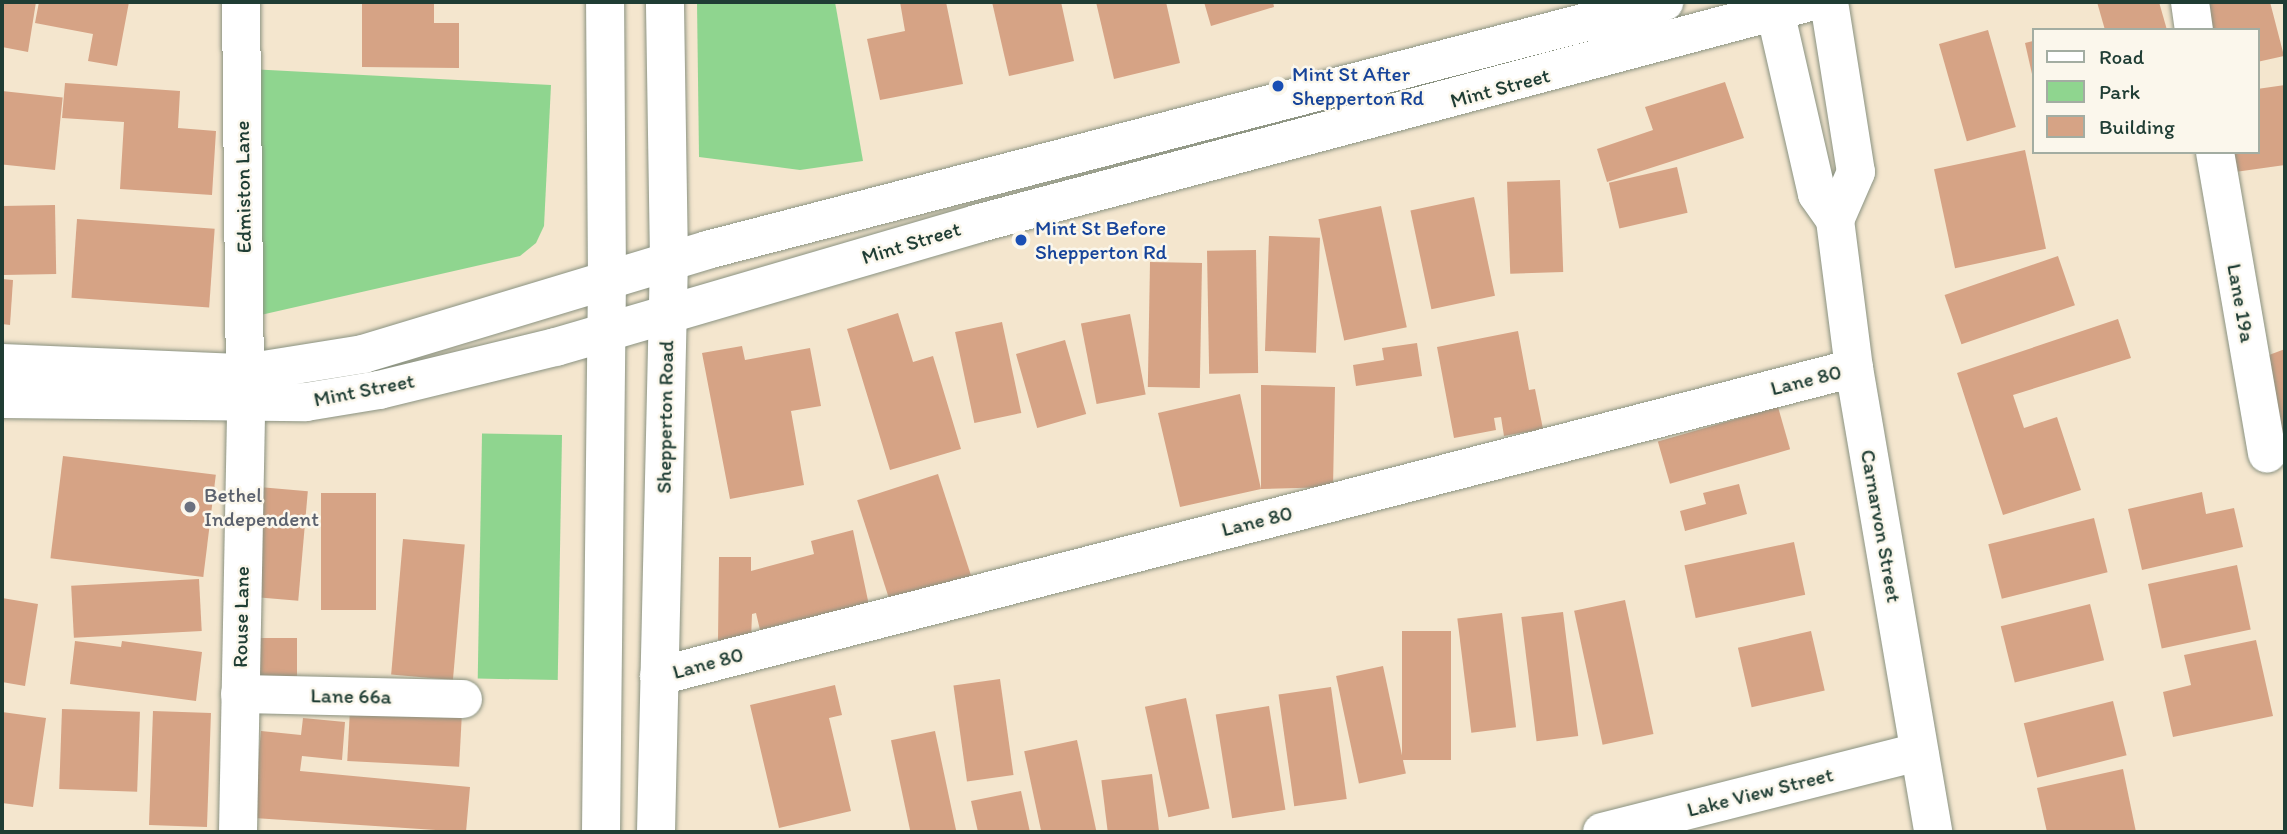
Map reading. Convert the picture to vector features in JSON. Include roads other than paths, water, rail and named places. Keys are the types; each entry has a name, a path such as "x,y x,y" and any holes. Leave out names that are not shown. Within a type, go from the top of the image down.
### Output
{"main road":[{"name":"Edmiston Lane","path":"241,2 246,388"},
{"path":"601,832 607,280 605,2"},
{"name":"Shepperton Road","path":"656,832 669,261 665,2"},
{"name":"Mint Street","path":"2,399 246,388 669,261 1664,2"},
{"path":"1829,2 1856,172 1835,220"},
{"path":"2190,2 2194,28"},
{"name":"Mint Street","path":"2,363 246,388 306,402 379,390 544,350 605,329 976,223 1696,36 1786,4"},
{"name":"Carnarvon Street","path":"1786,4 1817,194 1835,220 1854,368 1933,832"},
{"name":"Lane 19a","path":"2215,154 2267,454"},
{"name":"Lane 80","path":"659,676 1854,368"},
{"name":"Rouse Lane","path":"238,832 246,388"},
{"name":"Lane 66a","path":"240,694 463,699"},
{"name":"Lake View Street","path":"1602,832 1919,752"}],"place":[{"name":"Mint St After Shepperton Rd","path":"1278,86"},
{"name":"Mint St Before Shepperton Rd","path":"1021,240"},
{"name":"Bethel Independent","path":"190,507"}]}
